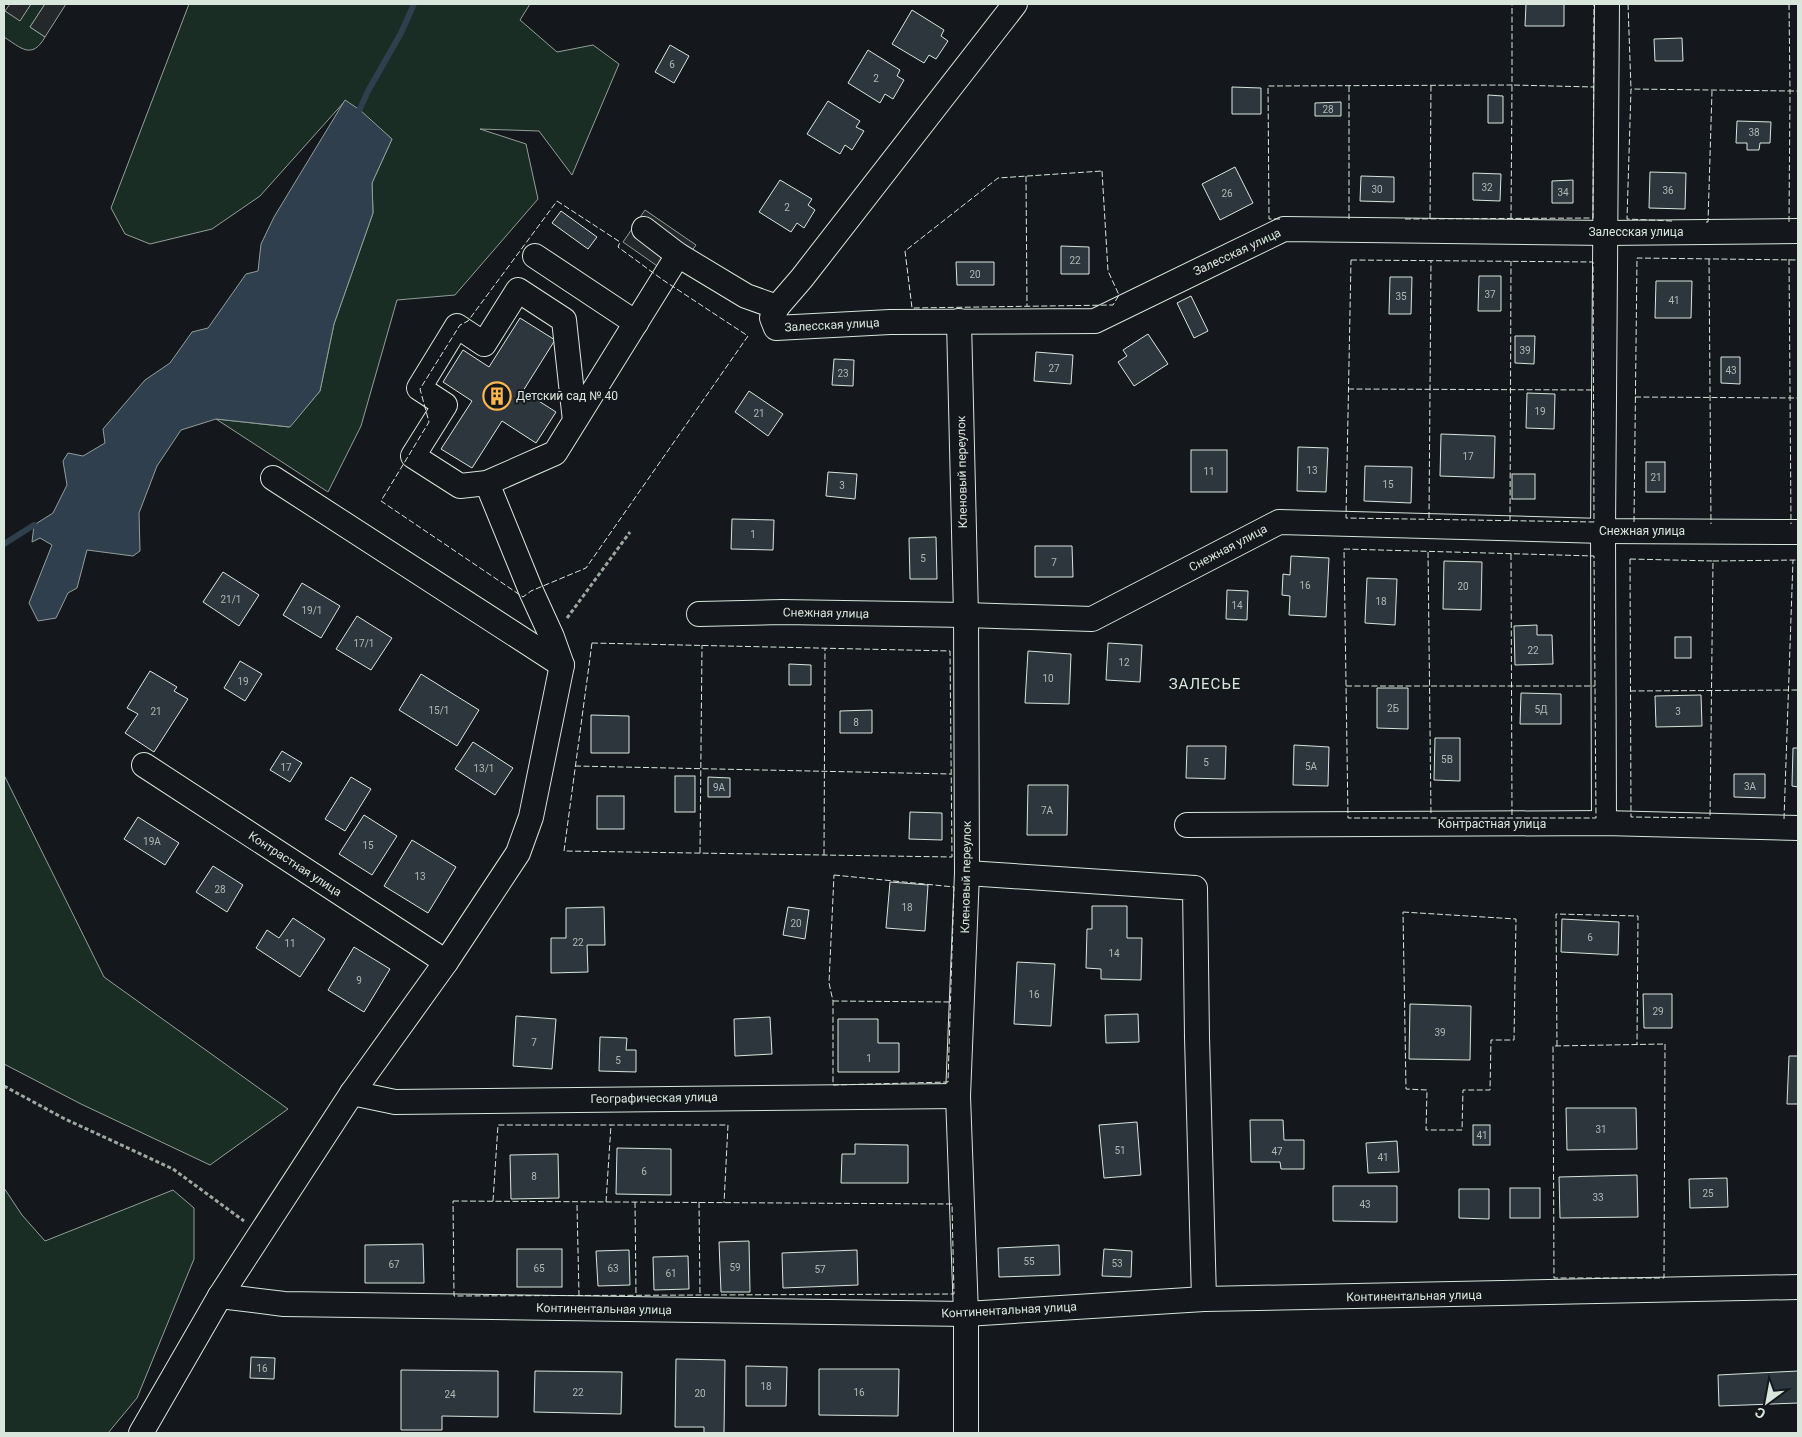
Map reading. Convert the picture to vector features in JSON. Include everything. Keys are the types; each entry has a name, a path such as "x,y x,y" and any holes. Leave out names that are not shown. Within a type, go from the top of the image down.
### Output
{"street":[{"path":"644,229 678,255 746,296 776,318 838,232 1016,4"},
{"path":"1604,823 1603,531 1607,4"},
{"name":"Залесская улица","path":"776,318 890,322 1095,320 1284,229 1606,233 1798,231"},
{"path":"575,421 564,320 518,290 484,344 457,326 419,388 445,405 413,456 460,486 487,483 555,453 575,421 636,323 678,255"},
{"path":"535,256 636,323"},
{"name":"Кленовый переулок","path":"959,321 966,615 967,873 958,1096 966,1314 966,1433"},
{"path":"273,478 562,665"},
{"path":"141,1433 220,1296 352,1093 446,962 518,853 531,817 562,665 487,483"},
{"name":"Снежная улица","path":"699,614 782,612 1092,619 1279,522 1603,531 1798,532"},
{"name":"Контрастная улица","path":"144,765 446,962"},
{"name":"Контрастная улица","path":"1187,825 1604,823 1798,828"},
{"path":"967,873 1195,888 1204,1299"},
{"name":"Географическая улица","path":"352,1093 395,1102 958,1096"},
{"name":"Континентальная улица","path":"220,1296 284,1304 966,1314 1204,1299 1798,1288"}],"path":[{"path":"552,638 630,532"},
{"path":"4,1086 63,1118 174,1169 261,1233"}],"green space":[{"path":"31,4 45,4 30,27 45,37 36,48 26,50 4,37 4,13 5,11 20,20"},
{"path":"189,4 530,4 520,20 557,52 593,45 619,64 572,175 539,131 480,129 526,144 538,199 455,295 397,300 361,426 328,492 216,419 289,427 320,391 334,324 373,213 372,183 392,139 345,101 260,196 212,229 150,244 125,234 111,208"},
{"path":"4,775 104,977 288,1109 210,1165 81,1104 4,1064"},
{"path":"4,1188 22,1215 45,1241 173,1190 194,1208 194,1259 137,1398 108,1433 4,1433"}],"shaded area":[{"path":"10,4 31,4 20,21 5,11"},
{"path":"45,4 66,4 45,37 30,27"},
{"path":"645,210 696,245 673,277 623,242"}],"water":[{"path":"345,100 360,110 392,139 372,183 373,213 334,324 320,391 290,427 216,419 181,430 157,466 139,513 140,551 133,556 87,550 77,588 68,593 56,618 38,621 29,603 52,545 40,538 32,542 34,525 53,513 67,485 63,461 68,453 83,456 105,443 103,429 145,380 170,363 192,332 208,328 246,274 258,271 261,244 274,217"}],"building":[{"path":"1526,4 1564,4 1564,26 1525,26"},
{"path":"912,10 944,30 941,36 948,41 936,59 929,55 924,63 892,44"},
{"path":"1682,38 1683,61 1655,61 1654,39"},
{"path":"670,45 689,56 674,83 655,72"},
{"path":"868,50 900,70 897,76 904,80 893,99 885,94 880,103 848,83"},
{"path":"1232,87 1261,88 1261,114 1232,114"},
{"path":"1488,95 1503,96 1503,123 1488,123"},
{"path":"828,101 860,121 856,127 864,131 852,150 845,145 840,154 807,134"},
{"path":"1341,102 1341,116 1315,116 1315,103"},
{"path":"1737,121 1771,122 1770,143 1760,143 1759,150 1747,150 1747,143 1736,143"},
{"path":"1235,167 1253,203 1220,220 1202,184"},
{"path":"1650,172 1686,173 1685,209 1649,208"},
{"path":"1473,173 1501,174 1500,201 1473,200"},
{"path":"1361,176 1394,177 1394,202 1360,201"},
{"path":"780,180 812,199 808,205 815,210 804,228 797,223 791,232 759,212"},
{"path":"1573,180 1573,203 1552,203 1552,181"},
{"path":"561,211 597,237 588,249 552,223"},
{"path":"1061,246 1089,247 1089,274 1061,274"},
{"path":"956,262 994,262 994,285 957,285"},
{"path":"1479,276 1501,276 1501,311 1478,311"},
{"path":"1390,277 1412,277 1411,314 1389,314"},
{"path":"1656,281 1692,281 1691,318 1655,318"},
{"path":"1191,296 1208,331 1194,338 1177,303"},
{"name":"Детский сад № 40","path":"520,318 555,340 523,391 556,412 536,443 502,421 472,468 441,449 472,401 443,382 463,350 489,367"},
{"path":"1148,334 1168,364 1134,386 1118,362 1127,356 1123,350"},
{"path":"1515,336 1535,336 1534,364 1515,363"},
{"path":"1036,352 1073,355 1071,384 1034,381"},
{"path":"1721,357 1740,357 1740,384 1721,383"},
{"path":"834,359 854,360 853,386 832,385"},
{"path":"749,391 783,414 768,436 735,412"},
{"path":"1527,393 1555,394 1554,429 1526,428"},
{"path":"1441,434 1495,436 1494,478 1440,476"},
{"path":"1298,447 1328,448 1326,492 1297,491"},
{"path":"1191,450 1227,450 1227,492 1191,492"},
{"path":"1646,462 1665,462 1665,492 1646,492"},
{"path":"1365,466 1412,467 1411,503 1364,501"},
{"path":"828,472 857,474 855,499 826,496"},
{"path":"1512,474 1535,474 1535,499 1512,499"},
{"path":"732,519 774,520 773,550 731,549"},
{"path":"936,537 937,579 910,579 909,538"},
{"path":"1035,546 1072,546 1073,577 1035,577"},
{"path":"1291,556 1329,558 1326,617 1289,615 1290,596 1282,595 1283,574 1290,575"},
{"path":"1444,561 1482,562 1481,610 1443,609"},
{"path":"223,572 259,595 239,626 203,602"},
{"path":"1367,578 1397,579 1395,625 1365,623"},
{"path":"302,583 340,606 321,638 283,615"},
{"path":"1227,590 1248,591 1247,620 1226,619"},
{"path":"357,616 392,638 371,670 336,649"},
{"path":"1537,625 1537,635 1552,635 1553,664 1515,665 1514,626"},
{"path":"1675,637 1691,637 1691,658 1675,658"},
{"path":"1108,643 1142,645 1140,682 1106,680"},
{"path":"1028,651 1071,654 1069,704 1025,703"},
{"path":"240,661 262,674 245,701 224,688"},
{"path":"789,664 811,665 811,685 789,685"},
{"path":"150,671 177,687 174,691 188,699 154,752 125,733 138,714 127,708"},
{"path":"421,674 479,710 457,746 399,710"},
{"path":"1377,688 1408,688 1408,729 1377,728"},
{"path":"1521,693 1561,694 1561,724 1520,724"},
{"path":"1701,695 1702,726 1656,727 1655,696"},
{"path":"872,710 872,733 840,733 840,711"},
{"path":"591,715 629,716 629,753 591,753"},
{"path":"1435,738 1460,738 1460,781 1434,780"},
{"path":"473,742 513,768 495,795 455,769"},
{"path":"1294,745 1329,747 1328,786 1293,785"},
{"path":"1187,746 1226,746 1225,779 1186,778"},
{"path":"1793,748 1798,748 1798,787 1792,786"},
{"path":"282,751 302,763 290,782 270,770"},
{"path":"1734,774 1765,774 1765,798 1734,797"},
{"path":"675,776 695,776 695,812 675,812"},
{"path":"351,777 371,789 345,831 325,819"},
{"path":"708,777 730,778 730,797 708,797"},
{"path":"1028,785 1068,785 1067,835 1027,835"},
{"path":"597,796 624,796 624,829 597,829"},
{"path":"910,812 942,813 942,840 909,839"},
{"path":"364,815 397,836 372,875 339,854"},
{"path":"138,817 179,843 165,865 124,839"},
{"path":"412,840 456,867 428,913 384,886"},
{"path":"213,866 243,885 227,912 196,892"},
{"path":"890,882 928,885 925,931 886,928"},
{"path":"1092,906 1127,906 1127,938 1142,938 1141,980 1101,979 1101,969 1086,968 1087,929 1092,929"},
{"path":"604,907 605,945 587,945 588,972 551,973 551,938 566,938 566,908"},
{"path":"788,907 809,910 805,939 783,935"},
{"path":"293,918 325,939 300,977 256,948 267,930 279,938"},
{"path":"1562,919 1619,922 1618,955 1561,952"},
{"path":"354,947 390,969 364,1012 328,990"},
{"path":"1017,962 1055,964 1051,1026 1014,1024"},
{"path":"1643,994 1672,994 1672,1028 1644,1028"},
{"path":"1410,1004 1471,1006 1470,1060 1409,1059"},
{"path":"1138,1014 1139,1042 1106,1043 1105,1015"},
{"path":"516,1016 556,1019 552,1069 513,1066"},
{"path":"770,1017 772,1054 735,1056 734,1019"},
{"path":"838,1019 878,1019 878,1043 899,1043 899,1072 838,1072"},
{"path":"600,1037 627,1038 626,1050 636,1050 636,1072 599,1071"},
{"path":"1789,1056 1798,1056 1798,1104 1787,1104"},
{"path":"1566,1108 1636,1108 1637,1149 1567,1150"},
{"path":"1250,1120 1283,1120 1284,1140 1304,1140 1304,1169 1281,1169 1280,1162 1251,1162"},
{"path":"1137,1122 1141,1175 1104,1178 1099,1125"},
{"path":"1473,1125 1490,1125 1490,1145 1473,1145"},
{"path":"1397,1141 1399,1172 1368,1173 1366,1143"},
{"path":"855,1144 908,1145 908,1183 841,1183 842,1154 855,1154"},
{"path":"617,1148 671,1149 671,1195 616,1194"},
{"path":"558,1154 559,1198 511,1199 510,1155"},
{"path":"1637,1175 1638,1217 1560,1218 1559,1177"},
{"path":"1727,1178 1728,1207 1690,1208 1689,1179"},
{"path":"1333,1186 1397,1186 1397,1222 1333,1221"},
{"path":"1510,1188 1540,1188 1540,1218 1510,1218"},
{"path":"1459,1189 1489,1189 1489,1219 1459,1218"},
{"path":"749,1241 750,1292 721,1292 719,1242"},
{"path":"423,1244 424,1283 365,1283 365,1245"},
{"path":"1059,1245 1060,1275 999,1277 998,1248"},
{"path":"517,1249 562,1249 562,1287 517,1287"},
{"path":"1104,1249 1132,1251 1131,1277 1102,1276"},
{"path":"629,1250 630,1285 598,1286 596,1251"},
{"path":"857,1250 858,1285 783,1288 782,1253"},
{"path":"688,1256 689,1289 654,1290 653,1257"},
{"path":"251,1357 275,1358 274,1379 250,1378"},
{"path":"676,1359 725,1360 724,1433 704,1433 704,1427 675,1427"},
{"path":"746,1366 787,1367 786,1406 746,1406"},
{"path":"819,1369 899,1369 898,1416 819,1415"},
{"path":"401,1370 498,1371 498,1417 442,1416 442,1430 401,1430"},
{"path":"535,1371 622,1372 621,1414 534,1412"},
{"path":"1798,1371 1798,1403 1719,1406 1718,1375"}],"waterway":[{"path":"360,109 368,91 401,33 414,4"},
{"path":"4,544 34,525"}],"fence":[{"path":"1280,219 1269,219 1268,86 1512,85 1512,4"},
{"path":"1405,219 1593,218 1594,4"},
{"path":"1628,4 1631,89"},
{"path":"1789,4 1790,91 1798,91"},
{"path":"1430,219 1431,85"},
{"path":"1511,219 1512,85 1594,87"},
{"path":"1349,86 1349,219"},
{"path":"1672,221 1627,219 1631,89 1790,91 1789,222"},
{"path":"1706,222 1708,222 1712,91"},
{"path":"1102,171 1108,271 1119,295 1113,305 912,308 905,251 998,178 1102,171"},
{"path":"1026,176 1027,306"},
{"path":"557,201 620,242 618,247 663,280 748,336 586,568 531,591 523,597 381,501 429,422 420,389 460,325 468,321 557,201"},
{"path":"1634,522 1637,258 1798,260"},
{"path":"1709,259 1711,524"},
{"path":"1789,259 1791,524"},
{"path":"1351,260 1593,262 1594,522 1346,518 1351,260"},
{"path":"1429,518 1431,261"},
{"path":"1510,521 1511,261"},
{"path":"1348,389 1594,390"},
{"path":"1635,397 1798,398"},
{"path":"1344,549 1594,556 1596,818 1348,818 1344,549"},
{"path":"1428,552 1431,815"},
{"path":"1511,554 1512,816"},
{"path":"1630,559 1713,561 1710,818 1631,817 1630,559"},
{"path":"1784,819 1793,560"},
{"path":"1713,561 1798,560"},
{"path":"592,643 950,651 952,857 564,851 592,643"},
{"path":"700,853 702,645"},
{"path":"824,855 825,648"},
{"path":"1346,686 1595,686"},
{"path":"1630,691 1798,690"},
{"path":"575,766 951,774"},
{"path":"834,875 954,887 948,1082 833,1085 833,1001 829,983 834,875"},
{"path":"1403,912 1516,919 1514,1040 1491,1040 1490,1090 1463,1090 1462,1130 1426,1130 1427,1090 1406,1089 1403,912"},
{"path":"1557,1046 1556,914 1638,916 1637,1045"},
{"path":"833,1001 951,1002"},
{"path":"1665,1044 1664,1278 1554,1278 1553,1046 1665,1044"},
{"path":"493,1201 498,1125 728,1125 724,1203"},
{"path":"606,1202 611,1125"},
{"path":"453,1201 952,1204 954,1294 454,1296 453,1201"},
{"path":"635,1202 636,1295"},
{"path":"699,1202 700,1295"},
{"path":"577,1205 579,1295"}],"place":[{"name":"Детский сад № 40","path":"497,396"}],"district":[{"name":"ЗАЛЕСЬЕ","path":"1205,684"}]}
